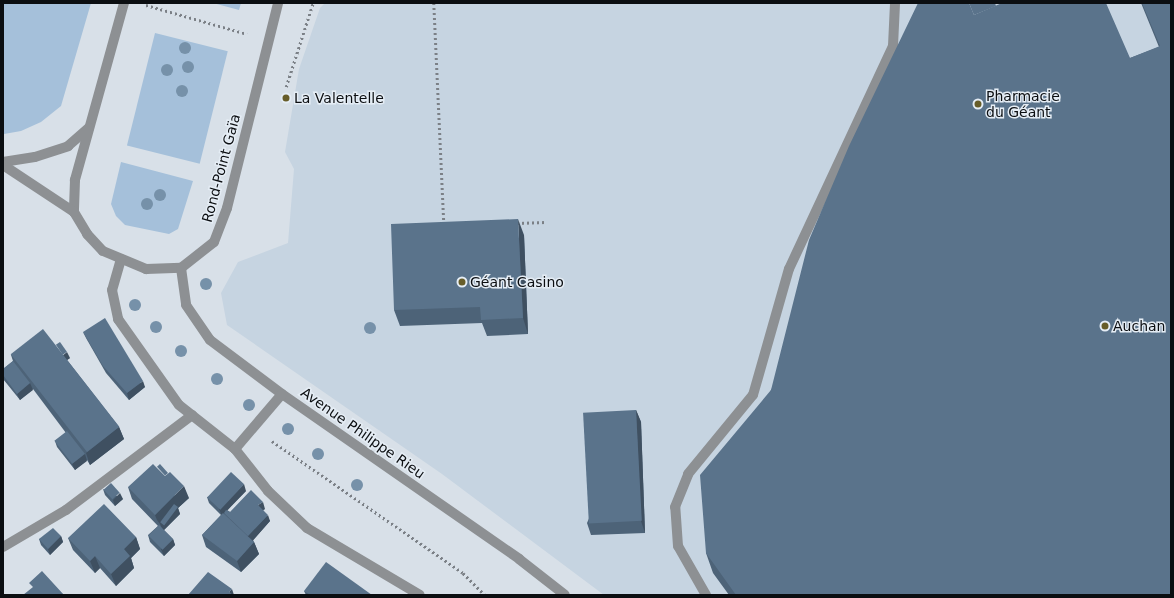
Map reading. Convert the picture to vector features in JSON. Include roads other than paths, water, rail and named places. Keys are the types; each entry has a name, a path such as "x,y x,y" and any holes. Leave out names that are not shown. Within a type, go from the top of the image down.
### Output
{"street":[{"path":"74,212 75,180 124,3"},
{"name":"Rond-Point Gaïa","path":"181,268 214,242 227,208 278,3"},
{"path":"706,595 678,546 676,507 688,474 753,394 789,269 893,46 895,3"},
{"path":"3,162 35,157 68,146 90,128"},
{"path":"3,165 74,212 87,234 103,251 146,269 181,268"},
{"path":"121,259 112,290 118,319 179,405 235,449 268,491 306,528 420,595"},
{"name":"Avenue Philippe Rieu","path":"181,268 186,305 210,340 282,394 519,559 564,595"},
{"path":"235,449 282,394"},
{"path":"3,547 66,510 192,415"}],"place":[{"name":"La Valentelle","path":"286,98"},
{"name":"Pharmacie du Géant","path":"978,104"},
{"name":"Géant Casino","path":"462,282"},
{"name":"Auchan","path":"1105,326"}]}
